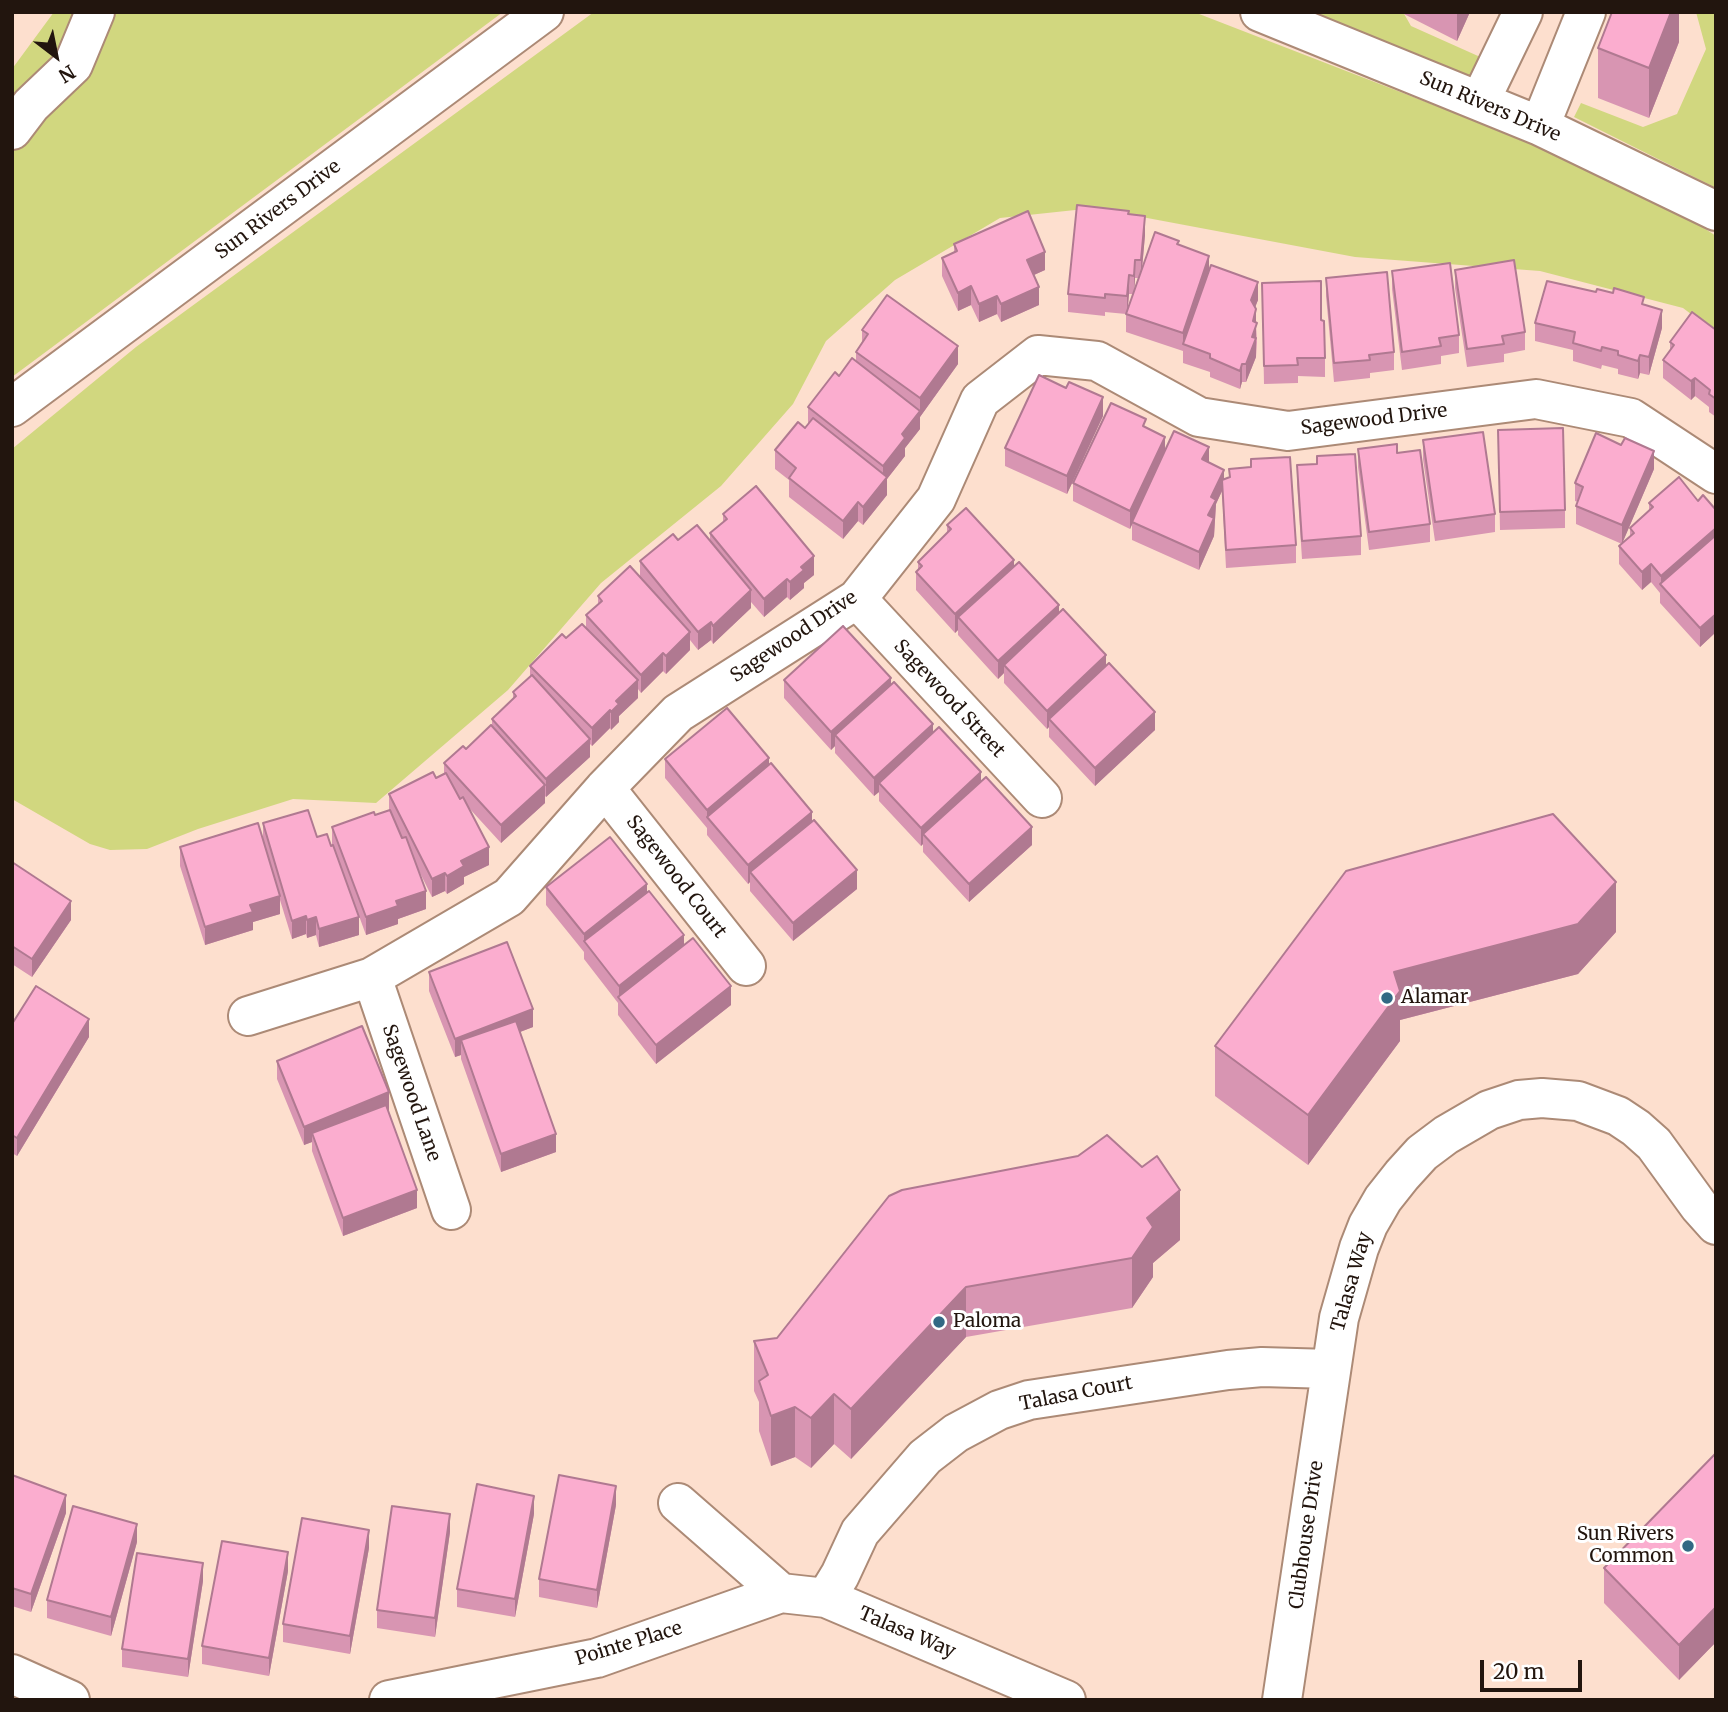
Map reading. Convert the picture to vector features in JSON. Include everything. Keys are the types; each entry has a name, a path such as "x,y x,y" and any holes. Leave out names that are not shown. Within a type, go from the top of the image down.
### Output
{"street":[{"path":"12,130 31,105 73,65 95,12"},
{"name":"Sun Rivers Drive","path":"12,407 544,12"},
{"name":"Sun Rivers Drive","path":"1261,12 1540,126 1716,211"},
{"path":"1480,101 1523,12"},
{"path":"1540,126 1586,12"},
{"name":"Sagewood Drive","path":"248,1016 372,977 509,897 606,788 678,713 857,599 936,499 980,400 1038,355 1097,362 1199,417 1288,431 1536,399 1631,418 1716,474"},
{"name":"Sagewood Street","path":"857,599 1042,798"},
{"name":"Sagewood Court","path":"606,788 746,966"},
{"name":"Sagewood Lane","path":"372,977 451,1210"},
{"name":"Talasa Way","path":"1330,1370 1339,1318 1359,1248 1383,1199 1422,1153 1467,1121 1489,1110 1519,1101 1565,1099 1599,1107 1618,1116 1654,1144 1716,1225"},
{"name":"Talasa Court","path":"826,1598 841,1575 860,1532 925,1457 956,1433 999,1410 1029,1399 1228,1370 1262,1367 1330,1370"},
{"name":"Clubhouse Drive","path":"1282,1700 1330,1370"},
{"path":"678,1503 781,1593"},
{"name":"Pointe Place","path":"389,1700 597,1658 781,1593 826,1598"},
{"name":"Talasa Way","path":"826,1598 1066,1700"},
{"path":"12,1674 70,1700"}],"green space":[{"path":"54,12 503,12 12,377 12,69"},
{"path":"594,12 1194,12 1532,143 1657,197 1716,236 1716,333 1683,308 1540,271 1355,257 1094,208 1000,218 895,280 826,341 793,404 721,486 601,583 508,690 376,803 293,799 198,829 147,849 110,850 90,844 12,799 12,449 136,347"},
{"path":"1313,12 1403,12 1411,26 1487,60 1477,81"},
{"path":"1696,12 1716,12 1716,188 1574,117 1581,103 1643,127 1677,114 1706,49"}],"building":[{"path":"1612,12 1671,12 1649,68 1598,48"},
{"path":"1077,205 1129,211 1128,214 1145,216 1141,260 1135,260 1134,276 1129,275 1127,296 1105,294 1105,298 1068,294"},
{"path":"1028,211 1045,252 1027,260 1039,287 1001,304 997,296 979,304 971,286 958,293 942,258 957,251 954,244"},
{"path":"1155,232 1209,256 1183,333 1126,314"},
{"path":"1514,260 1525,332 1502,336 1504,344 1467,349 1455,270"},
{"path":"1450,263 1459,335 1439,338 1441,346 1402,352 1392,271"},
{"path":"1211,265 1258,282 1251,300 1256,309 1253,321 1257,323 1252,337 1256,338 1246,364 1242,364 1240,371 1210,358 1210,354 1183,344"},
{"path":"1387,272 1394,352 1369,355 1370,360 1334,363 1326,278"},
{"path":"1321,281 1325,358 1297,358 1298,365 1264,366 1262,283"},
{"path":"1547,281 1596,292 1597,289 1613,293 1614,288 1644,297 1642,304 1662,310 1649,357 1640,355 1638,361 1618,355 1618,351 1602,347 1601,351 1573,343 1575,332 1535,323"},
{"path":"887,295 958,346 920,398 856,352 868,334 862,330"},
{"path":"1692,312 1716,330 1716,399 1709,394 1710,390 1695,378 1691,381 1663,360 1674,345 1670,342"},
{"path":"852,358 920,411 902,434 905,438 883,466 808,407 835,372 839,376"},
{"path":"1039,375 1066,388 1069,382 1103,397 1067,476 1005,448"},
{"path":"1111,403 1146,419 1143,426 1165,437 1130,511 1073,483"},
{"path":"813,418 887,477 863,507 858,502 843,521 789,478 796,468 775,450 798,422 805,428"},
{"path":"1563,428 1565,510 1500,512 1498,430"},
{"path":"1174,431 1209,447 1202,459 1224,470 1211,497 1216,500 1208,515 1214,518 1199,552 1132,522"},
{"path":"1483,432 1495,514 1435,522 1423,440"},
{"path":"1596,433 1621,445 1625,438 1654,451 1622,525 1576,506 1583,487 1575,483"},
{"path":"1397,444 1397,453 1420,450 1430,524 1369,532 1358,449"},
{"path":"1355,454 1361,536 1302,541 1297,465 1317,464 1317,456"},
{"path":"1290,457 1296,545 1226,550 1222,480 1230,477 1229,469 1251,467 1251,459"},
{"path":"1679,477 1698,501 1703,495 1716,510 1716,528 1661,576 1651,564 1642,572 1619,546 1634,533 1630,528 1653,507 1649,503"},
{"path":"756,486 814,556 801,567 804,570 790,582 787,579 764,599 710,533 727,519 723,514"},
{"path":"966,508 1014,560 955,614 916,572 922,566 918,562 951,529 947,525"},
{"path":"697,525 751,590 713,626 711,622 698,632 640,561 673,534 678,540"},
{"path":"1716,535 1716,614 1700,628 1660,584"},
{"path":"1019,562 1059,605 998,661 958,617"},
{"path":"630,566 690,632 666,656 663,653 641,675 586,615 602,601 598,596"},
{"path":"1063,609 1106,655 1047,711 1004,665"},
{"path":"582,624 638,680 616,701 619,704 592,728 530,666 562,634 566,638"},
{"path":"843,626 891,678 831,732 784,680"},
{"path":"1109,663 1155,712 1095,768 1049,719"},
{"path":"532,675 590,739 546,779 492,719 516,696 513,692"},
{"path":"894,682 933,724 874,778 835,735"},
{"path":"727,708 769,758 707,810 665,759"},
{"path":"491,725 545,785 501,825 444,763 463,746 466,749"},
{"path":"939,727 981,772 921,828 879,783"},
{"path":"771,763 812,812 748,865 707,817"},
{"path":"433,772 436,778 446,773 460,799 463,797 489,847 461,861 464,866 447,876 445,873 432,879 389,794"},
{"path":"986,777 1032,827 969,884 923,834"},
{"path":"308,810 317,837 327,834 331,846 333,845 359,917 319,929 316,917 307,920 306,916 292,921 263,823"},
{"path":"390,810 402,838 406,837 426,891 396,901 398,906 366,917 332,827 374,812 375,815"},
{"path":"1553,814 1616,882 1578,924 1394,972 1400,991 1308,1115 1215,1046 1346,871"},
{"path":"814,820 857,870 793,923 750,872"},
{"path":"258,823 280,896 250,905 253,912 205,927 180,847"},
{"path":"610,837 647,884 584,934 546,887"},
{"path":"12,862 71,901 32,959 12,946"},
{"path":"649,891 684,935 619,986 584,941"},
{"path":"693,938 731,986 656,1045 618,997"},
{"path":"507,942 533,1009 455,1039 429,972"},
{"path":"36,986 89,1019 17,1138 12,1135 12,1024"},
{"path":"516,1021 556,1134 501,1154 461,1040"},
{"path":"362,1026 389,1092 304,1127 277,1061"},
{"path":"386,1105 417,1190 343,1218 312,1133"},
{"path":"1107,1135 1142,1167 1157,1156 1180,1190 1147,1218 1153,1227 1132,1258 966,1287 851,1409 834,1394 811,1418 795,1407 771,1416 759,1381 768,1375 754,1341 777,1338 889,1196 902,1190 1078,1156"},
{"name":"Sun Rivers Common","path":"1716,1453 1716,1607 1679,1645 1604,1568"},
{"path":"12,1475 66,1495 31,1594 12,1588"},
{"path":"559,1475 616,1486 597,1590 539,1579"},
{"path":"477,1484 534,1496 515,1599 457,1589"},
{"path":"73,1506 137,1524 111,1617 47,1600"},
{"path":"392,1506 450,1514 435,1618 377,1610"},
{"path":"302,1518 369,1530 350,1636 283,1624"},
{"path":"222,1541 288,1552 269,1658 202,1646"},
{"path":"137,1553 203,1563 188,1659 122,1649"}],"place":[{"name":"Alamar","path":"1387,998"},
{"name":"Paloma","path":"939,1322"},
{"name":"Sun Rivers Common","path":"1688,1546"}]}
